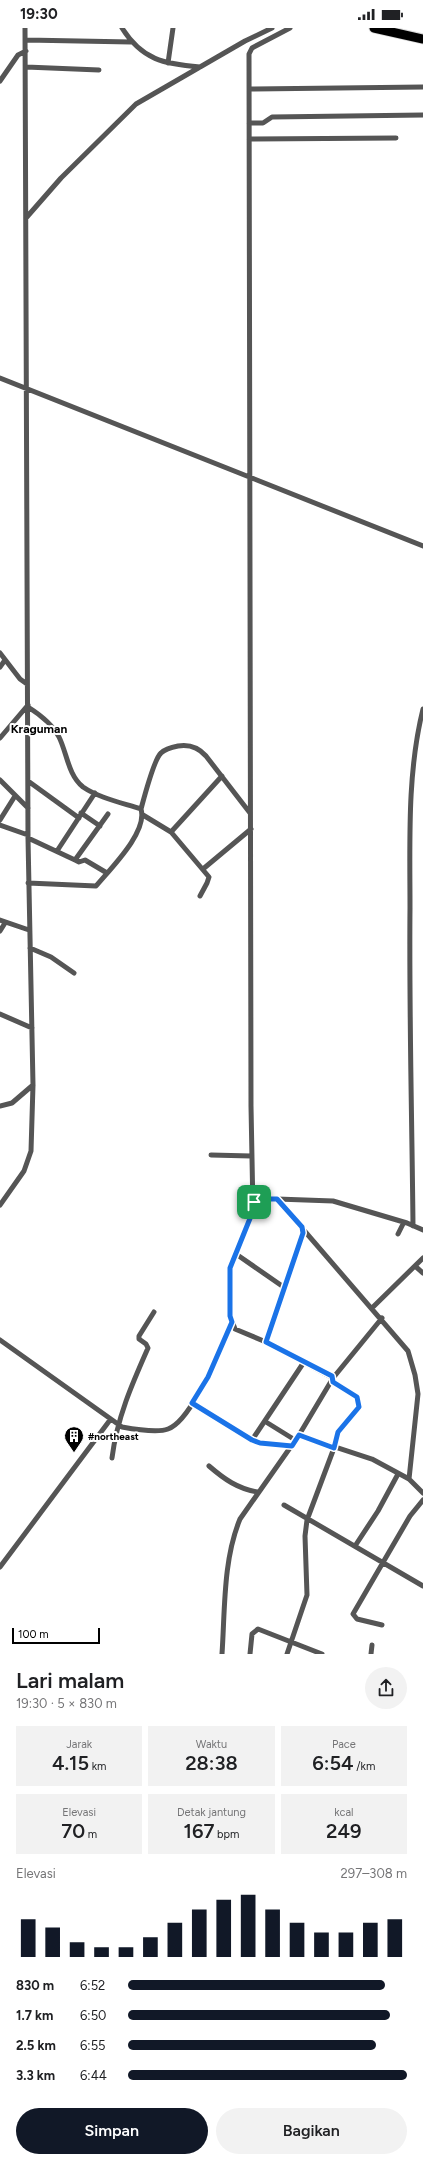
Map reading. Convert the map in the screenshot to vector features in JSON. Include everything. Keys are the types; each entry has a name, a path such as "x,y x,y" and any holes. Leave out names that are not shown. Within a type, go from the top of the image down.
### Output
{"highway":[{"path":"374,28 423,39"}],"street":[{"path":"0,1205 24,1171 31,1151 33,1085 28,882 26,388 27,189 25,28"},
{"path":"122,28 131,42 156,60 200,67"},
{"path":"168,63 173,28"},
{"path":"26,218 61,178 136,104 246,41 272,28"},
{"path":"250,50 290,28"},
{"path":"26,40 131,42"},
{"path":"246,41 250,50 249,476 251,1156 254,1202 253,1211 230,1268 230,1316 235,1329 266,1342 304,1362 354,1394 360,1404 357,1411 338,1432 334,1448 307,1520 305,1536 307,1595 287,1654"},
{"path":"0,81 18,55 26,51"},
{"path":"26,67 98,70"},
{"path":"250,89 423,87"},
{"path":"250,123 263,123 272,116 423,115"},
{"path":"249,139 396,138"},
{"path":"0,378 423,546"},
{"path":"0,653 20,679 27,684"},
{"path":"0,667 5,660"},
{"path":"0,738 28,706"},
{"path":"28,706 45,720 59,736 76,779 83,787 95,793 141,809"},
{"path":"413,1226 410,1010 410,823 417,733 423,710"},
{"path":"200,896 209,879 203,869 171,832 143,815 141,809 158,756 169,748 181,745 193,746 200,750 222,776 250,814"},
{"path":"171,832 222,776"},
{"path":"0,780 28,808"},
{"path":"28,781 80,815 100,826"},
{"path":"57,851 95,793"},
{"path":"0,820 15,796"},
{"path":"75,860 108,814"},
{"path":"28,882 96,886 124,856 132,842 143,815"},
{"path":"0,825 79,862 85,860 107,873"},
{"path":"203,869 251,829"},
{"path":"0,930 3,922 29,930"},
{"path":"30,948 51,957 74,973"},
{"path":"0,1014 32,1028"},
{"path":"0,1106 12,1103 33,1085"},
{"path":"211,1155 251,1156"},
{"path":"254,1202 277,1199 325,1199 404,1222 423,1230"},
{"path":"277,1199 382,1318 408,1351 415,1375 418,1394 410,1479"},
{"path":"398,1234 404,1222"},
{"path":"266,1342 303,1233 302,1227"},
{"path":"236,1254 285,1288"},
{"path":"372,1308 423,1258"},
{"path":"415,1266 423,1273"},
{"path":"112,1458 117,1424 125,1400 148,1348 147,1345 139,1339 139,1336 154,1312"},
{"path":"222,1654 227,1580 234,1534 240,1519 292,1446 333,1380 382,1318"},
{"path":"0,1340 110,1420 122,1427 136,1430 167,1430 176,1425 208,1377 232,1322"},
{"path":"252,1440 266,1422 304,1362"},
{"path":"192,1403 252,1440 260,1443 292,1446"},
{"path":"0,1567 110,1420"},
{"path":"266,1422 295,1440"},
{"path":"299,1435 334,1448 352,1451 372,1459 410,1479 423,1493"},
{"path":"209,1466 233,1484 245,1490 258,1492"},
{"path":"355,1546 378,1511 398,1474"},
{"path":"382,1625 357,1619 354,1614 410,1516 423,1500"},
{"path":"284,1505 307,1520 423,1586"},
{"path":"250,1654 252,1634 258,1629 322,1654"},
{"path":"371,1654 372,1645"}],"place":[{"name":"#northeast","path":"74,1453"}],"district":[{"name":"Kraguman","path":"39,729"}],"route":[{"path":"277,1199 302,1227 303,1233 274,1324 266,1342 332,1376 333,1382 354,1394 359,1400 360,1404 357,1411 342,1425 338,1432 334,1448 299,1435 292,1446 260,1443 252,1440 192,1403 208,1377 218,1349 232,1322 230,1316 230,1268 253,1211 254,1202 277,1199"}]}
